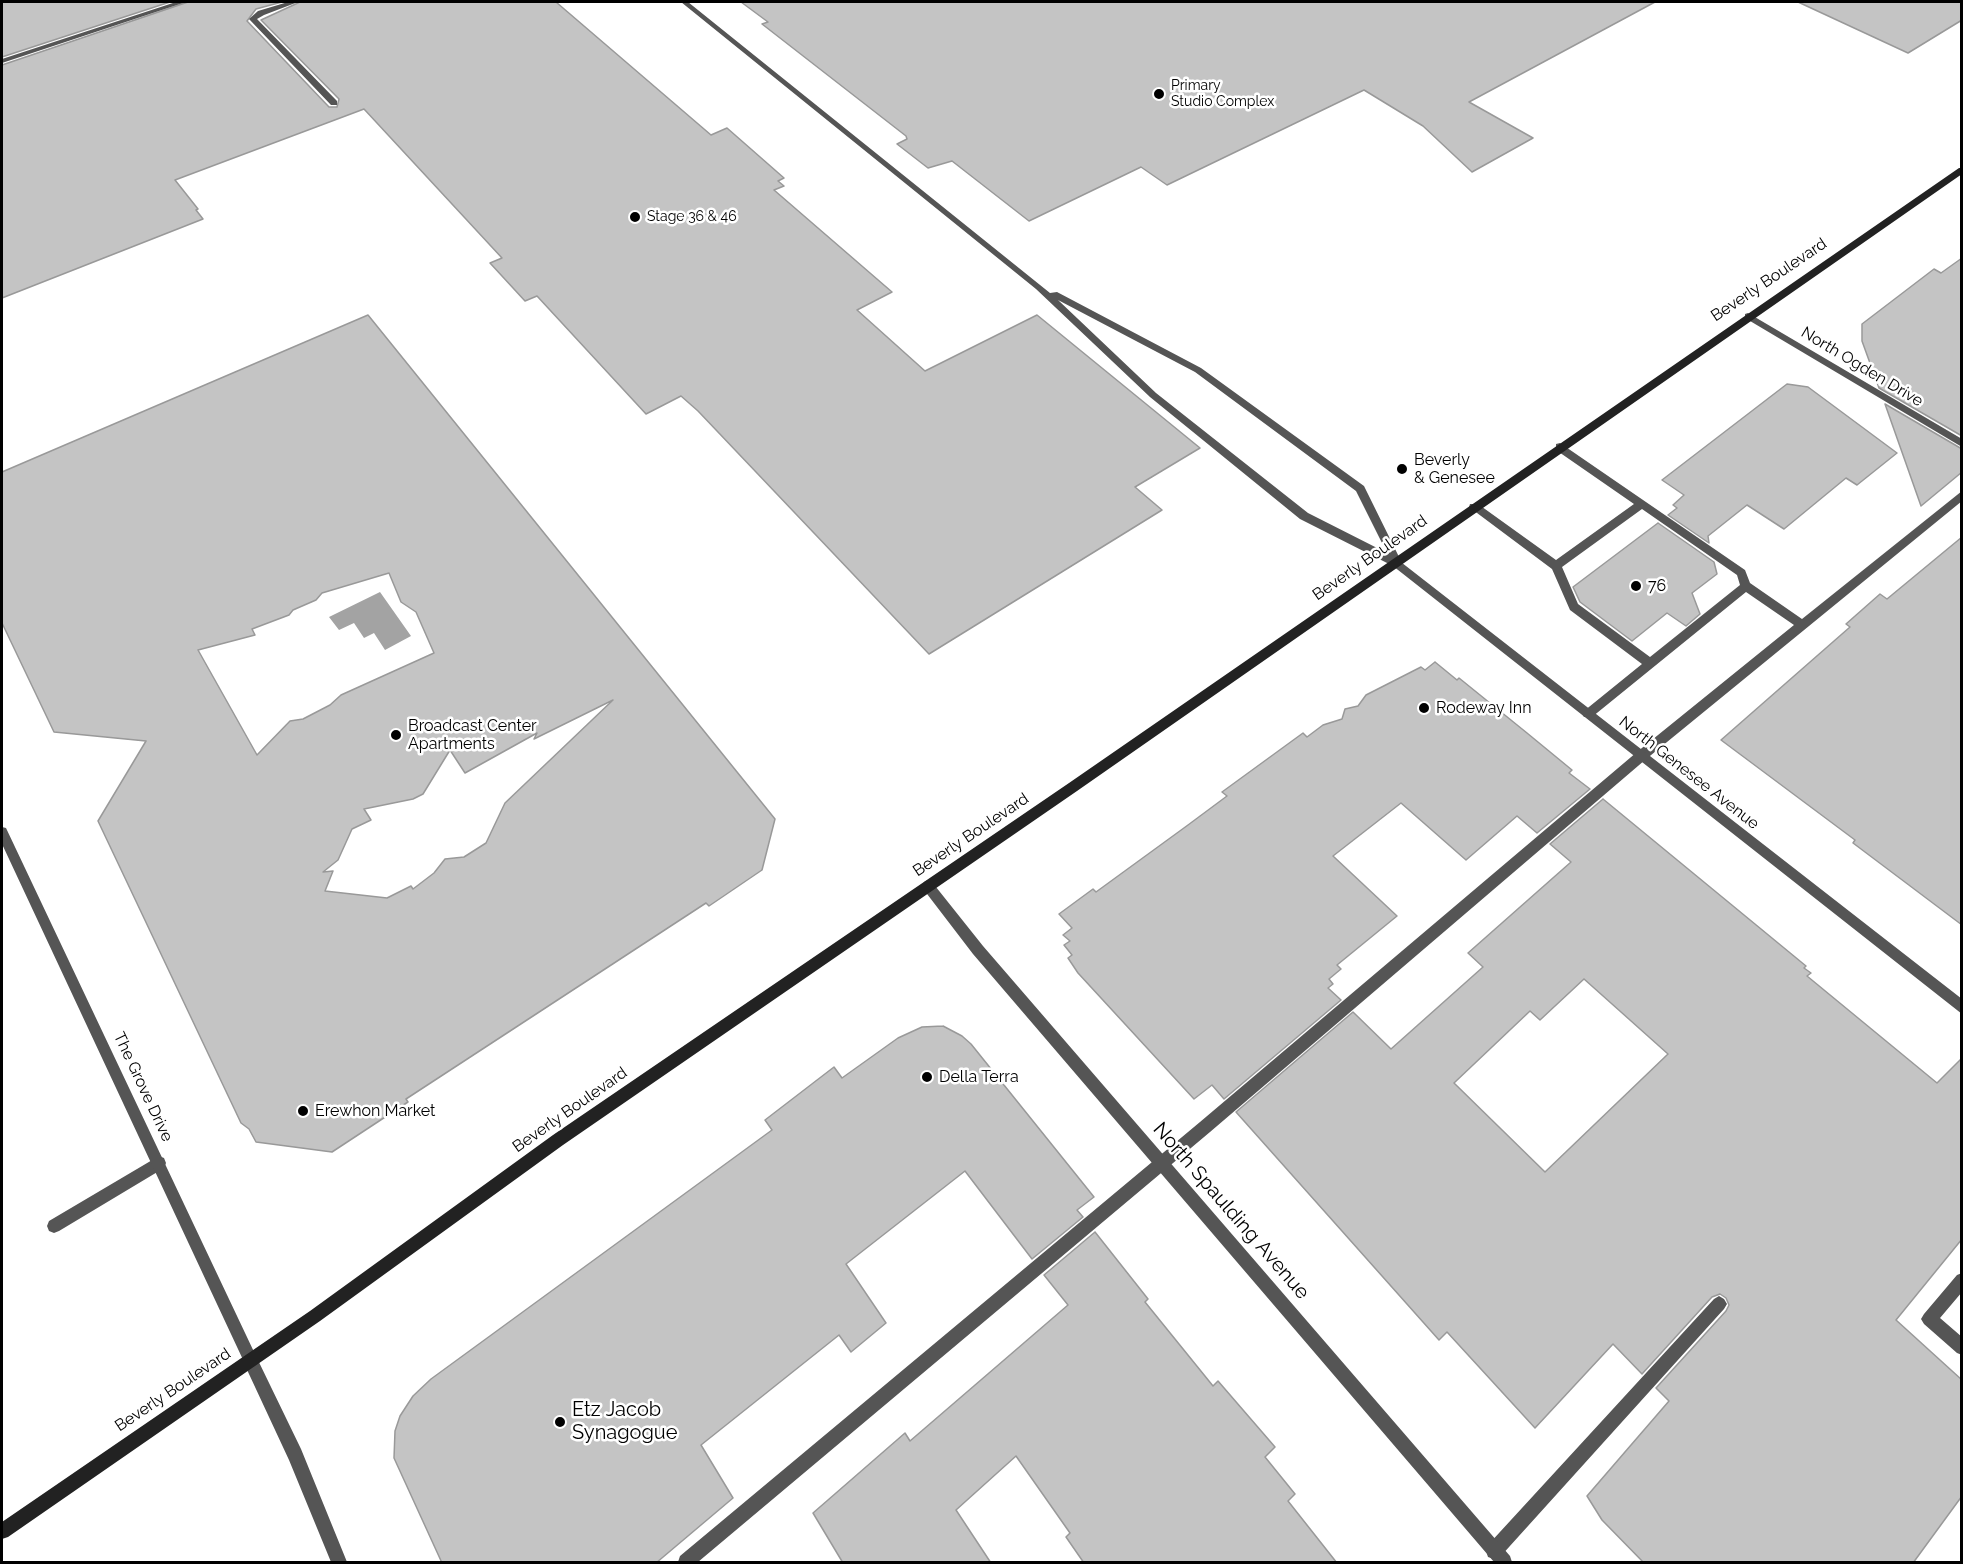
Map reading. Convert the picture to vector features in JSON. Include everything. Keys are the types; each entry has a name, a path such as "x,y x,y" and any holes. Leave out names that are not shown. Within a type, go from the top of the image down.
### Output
{"main road":[{"name":"Beverly Boulevard","path":"2,1531 315,1316 558,1140 1962,170"}],"street":[{"path":"2,61 182,2"},
{"path":"294,2 253,19 334,104"},
{"path":"684,2 1040,287 1153,395 1304,516 1397,562"},
{"path":"1040,287 1198,370 1360,489 1397,562"},
{"name":"North Ogden Drive","path":"1748,316 1962,444"},
{"path":"1560,447 1741,573 1746,586 1802,625"},
{"path":"686,1563 1641,756 1962,495"},
{"path":"1556,566 1642,504"},
{"path":"1474,507 1556,566 1574,607 1649,663"},
{"name":"North Genesee Avenue","path":"1397,562 1962,1008"},
{"path":"1588,714 1746,586"},
{"name":"The Grove Drive","path":"2,832 295,1455 339,1563"},
{"name":"North Spaulding Avenue","path":"928,886 978,950 1499,1557"},
{"path":"54,1226 159,1163"},
{"path":"1962,1280 1929,1319 1962,1348"},
{"path":"1499,1557 1719,1304"}],"shaded area":[{"path":"380,592 411,636 385,650 374,633 364,638 354,623 339,630 329,617"}],"building":[{"path":"2,2 170,2 2,57"},
{"path":"188,2 282,2 256,9 247,21 329,107 337,107 339,99 261,20 300,2 556,2 711,135 727,128 784,178 778,181 784,186 774,190 892,292 857,310 925,371 1037,315 1200,448 1135,487 1162,510 929,654 698,411 681,396 646,414 537,296 525,301 490,263 502,258 364,109 175,180 203,219 2,298 2,65"},
{"path":"741,2 1655,2 1469,102 1533,138 1472,172 1423,126 1364,90 1167,185 1141,167 1029,221 952,161 928,168 897,144 907,139 906,136 762,24 768,22"},
{"path":"1798,2 1962,2 1962,20 1908,53"},
{"path":"1962,258 1962,436 1879,388 1862,341 1862,324 1934,269 1941,273"},
{"name":"Broadcast Center Apartments","path":"368,315 775,819 762,870 709,906 706,903 406,1099 408,1102 332,1152 256,1142 249,1129 241,1123 98,821 146,741 54,732 2,623 2,472","holes":["389,573 401,602 416,612 434,653 341,695 330,705 303,719 290,721 257,755 198,650 255,635 252,629 289,615 293,610 316,600 322,593","613,700 505,803 486,843 464,857 445,859 434,873 413,889 411,886 387,898 325,891 333,871 323,872 338,860 352,829 371,820 364,809 413,799 423,794 450,750 465,773 537,733 534,739"]},
{"path":"1787,384 1808,387 1897,453 1857,485 1846,478 1784,529 1747,505 1708,536 1709,543 1668,515 1677,508 1673,505 1684,495 1662,480"},
{"path":"1885,404 1962,449 1962,472 1921,506"},
{"path":"1658,523 1714,562 1717,574 1692,593 1700,614 1686,626 1667,613 1632,641 1580,602 1573,587"},
{"path":"1962,537 1962,925 1853,843 1855,840 1721,740 1850,627 1846,624 1880,594 1887,599"},
{"path":"1435,662 1457,680 1459,678 1527,733 1572,770 1569,773 1590,789 1537,833 1517,816 1466,860 1401,803 1333,856 1397,916 1337,965 1341,969 1329,979 1333,984 1328,988 1341,1000 1224,1099 1212,1085 1194,1099 1078,973 1068,958 1072,955 1064,945 1070,941 1063,935 1072,928 1059,914 1093,889 1096,892 1188,825 1227,796 1222,792 1303,733 1307,737 1323,725 1342,719 1345,709 1358,706 1366,695 1421,667 1425,670"},
{"path":"1603,799 1806,966 1804,968 1811,973 1807,976 1937,1083 1962,1058 1962,1239 1896,1320 1962,1380 1962,1496 1913,1563 1644,1563 1602,1520 1587,1496 1669,1401 1656,1388 1726,1311 1729,1305 1726,1298 1720,1294 1712,1297 1642,1374 1613,1344 1535,1428 1447,1332 1439,1340 1236,1112 1353,1012 1391,1049 1483,967 1468,953 1571,862 1550,844","holes":["1584,979 1668,1054 1545,1172 1454,1083 1530,1011 1540,1020"]},
{"path":"943,1026 962,1036 971,1044 1094,1197 1077,1210 1083,1217 1032,1259 965,1171 846,1264 886,1323 851,1352 839,1335 701,1445 733,1498 656,1563 442,1563 394,1458 395,1431 400,1416 413,1396 431,1379 772,1130 765,1120 834,1067 842,1078 898,1038 922,1027"},
{"path":"1095,1232 1148,1299 1145,1302 1213,1386 1218,1381 1275,1447 1265,1457 1295,1494 1288,1501 1337,1563 1084,1563 1066,1537 1070,1533 1016,1456 956,1510 991,1563 843,1563 813,1513 905,1433 910,1441 1068,1305 1044,1275"}],"place":[{"name":"Primary Studio Complex","path":"1159,94"},
{"name":"Stage 36 & 46","path":"635,217"},
{"name":"Beverly & Genesee","path":"1402,469"},
{"name":"76","path":"1636,586"},
{"name":"Rodeway Inn","path":"1424,708"},
{"name":"Broadcast Center Apartments","path":"396,735"},
{"name":"Della Terra","path":"927,1077"},
{"name":"Erewhon Market","path":"303,1111"},
{"name":"Etz Jacob Synagogue","path":"560,1422"}]}
